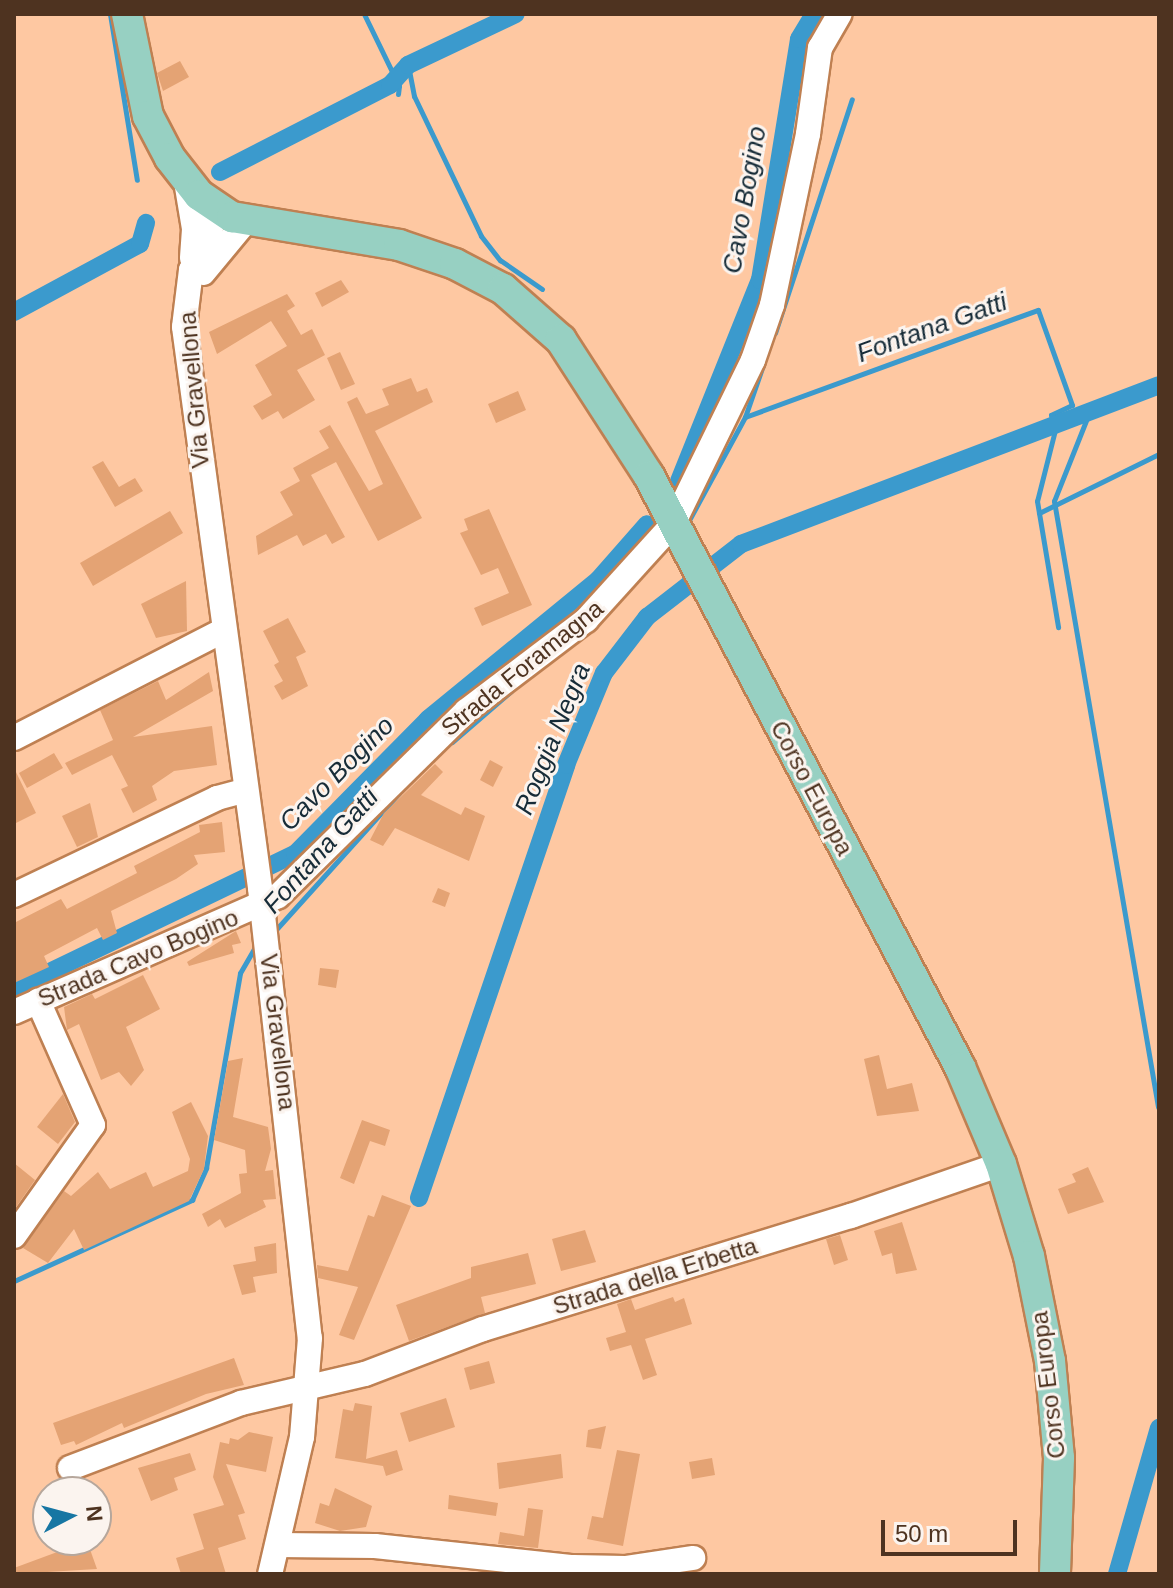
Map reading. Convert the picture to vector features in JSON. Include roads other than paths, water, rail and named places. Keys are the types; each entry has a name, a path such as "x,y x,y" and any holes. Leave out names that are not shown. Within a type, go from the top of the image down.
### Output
{"main road":[{"name":"Via Gravellona","path":"127,14 148,116 186,181 214,207 257,223"},
{"name":"Corso Europa","path":"257,223 399,245 455,264 503,289 561,340 615,420 960,1067 1001,1164 1029,1256 1050,1361 1059,1458 1055,1574"}],"street":[{"name":"Strada Foramagna","path":"261,897 278,896 466,711 586,620 673,524 753,360 772,305 808,134 820,48 840,14"},
{"name":"Via Gravellona","path":"186,181 194,229 184,327 222,631 261,897 306,1268 309,1385 270,1574"},
{"name":"Via Gravellona","path":"191,270 210,237 214,207"},
{"name":"Via Gravellona","path":"186,298 257,223"},
{"path":"14,738 222,631"},
{"path":"14,895 217,798 246,790"},
{"name":"Strada Cavo Bogino","path":"14,1012 261,897"},
{"path":"14,1236 93,1125 38,1001"},
{"name":"Strada della Erbetta","path":"70,1468 241,1403 365,1374 483,1329 851,1216 1001,1164"},
{"path":"278,1545 375,1546 573,1567 625,1568 693,1558"}],"waterway":[{"path":"110,14 137,180"},
{"path":"364,14 399,86 398,94"},
{"path":"220,172 390,85 408,65 516,14"},
{"name":"Cavo Bogino","path":"679,481 760,280 799,39 814,14"},
{"path":"408,65 414,96 481,236 500,260 542,289"},
{"name":"Fontana Gatti","path":"775,333 852,99"},
{"path":"14,312 140,244 146,223"},
{"name":"Fontana Gatti","path":"745,417 1038,310 1072,405 1051,415 1055,430 1037,501 1058,627"},
{"name":"Fontana Gatti","path":"688,522 745,417 763,365"},
{"name":"Roggia Negra","path":"419,1198 566,765 604,673 647,617 741,544 1159,385"},
{"path":"1091,408 1054,501 1158,1107"},
{"path":"1039,513 1159,454"},
{"name":"Cavo Bogino","path":"14,989 295,854 428,719 598,580 647,524"},
{"name":"Fontana Gatti","path":"452,742 511,691"},
{"name":"Fontana Gatti","path":"272,934 399,793"},
{"name":"Fontana Gatti","path":"14,1281 192,1200 206,1168 240,973 257,944"},
{"path":"1117,1574 1159,1428"}]}
